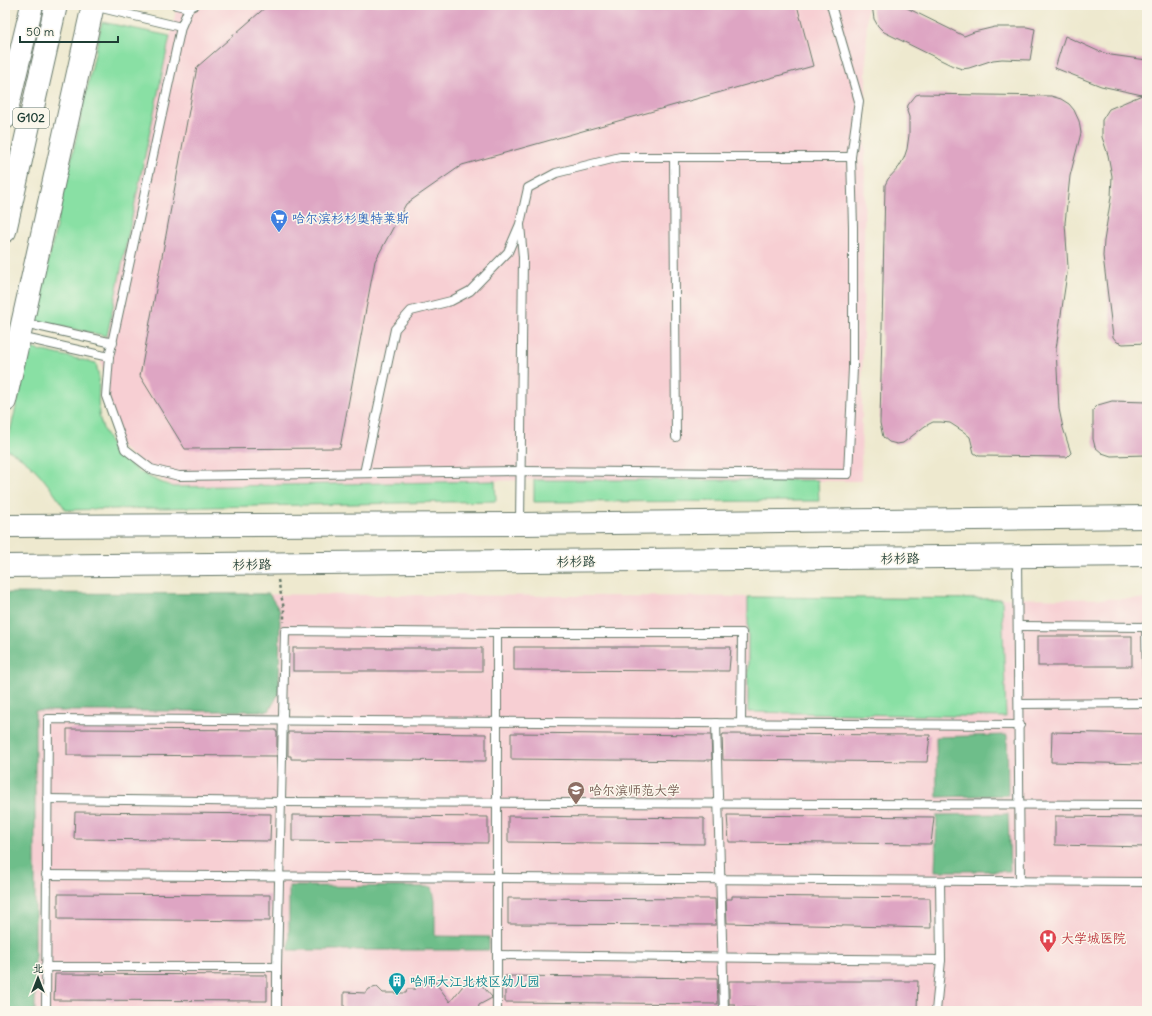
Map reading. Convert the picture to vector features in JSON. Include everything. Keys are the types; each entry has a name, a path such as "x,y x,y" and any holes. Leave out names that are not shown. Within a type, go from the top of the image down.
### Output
{"main road":[{"name":"G102","path":"5,118 32,5"},
{"name":"G102","path":"5,231 56,5"},
{"path":"5,401 93,5"},
{"path":"5,526 520,524 1147,517"},
{"name":"杉杉路","path":"5,566 1147,555"}],"lane":[{"path":"93,5 181,27"},
{"path":"176,5 192,7 181,27 110,357 106,396 125,449 151,469 180,476 521,470 848,474 853,368 852,157 859,101 831,5"},
{"path":"364,473 395,329 412,311 451,301 470,291 508,252 520,224 528,188 556,173 620,157 852,157"},
{"path":"674,157 676,437"},
{"path":"520,224 523,257 520,524"},
{"path":"20,330 113,343"},
{"path":"20,330 110,357"},
{"path":"1017,557 1020,725 1020,882"},
{"path":"1018,626 1146,627 1147,680"},
{"path":"277,1011 284,631 742,633 741,723"},
{"path":"497,633 497,1011"},
{"path":"1019,704 1147,703"},
{"path":"46,1011 45,966 48,719 1020,725"},
{"path":"716,723 724,1011"},
{"path":"47,799 280,802 1147,805"},
{"path":"46,875 1147,882"},
{"path":"936,1011 941,960 940,881"},
{"path":"497,955 941,960"},
{"path":"45,966 277,966"}],"path":[{"path":"274,564 284,609 284,631"}],"shaded area":[{"path":"177,5 867,5 861,481 534,480 174,487 149,471 116,442 101,361"},
{"name":"哈尔滨师范大学","path":"5,593 1147,599 1147,1011 5,1011"}],"green space":[{"path":"102,22 170,36 107,336 35,321"},
{"path":"30,348 96,363 99,378 99,414 111,444 128,463 138,470 149,477 174,487 495,481 496,501 66,510 40,475 25,461 6,449"},
{"path":"534,480 818,480 819,501 534,502"},
{"path":"5,593 269,594 280,611 279,693 269,711 35,711 35,1011 5,1011"},
{"path":"748,597 1002,599 1006,717 748,712"},
{"path":"1007,735 1008,795 937,797 936,737"},
{"path":"1008,814 1010,871 935,871 937,815"},
{"path":"289,886 432,887 435,900 435,936 489,937 489,950 289,950"}],"building":[{"name":"哈尔滨杉杉奥特莱斯","path":"797,5 813,66 462,165 406,204 375,261 340,448 185,449 140,376 197,67 267,6"},
{"path":"872,5 905,5 905,7 964,36 995,27 1027,27 1035,29 1030,60 993,60 962,69 953,66 884,32 874,19"},
{"path":"1065,36 1098,51 1111,55 1147,60 1147,343 1123,344 1117,342 1113,337 1103,256 1111,197 1112,176 1108,155 1102,137 1102,120 1109,109 1142,95 1101,86 1055,68"},
{"path":"916,95 1051,96 1061,99 1069,104 1074,110 1079,121 1081,133 1070,176 1065,223 1068,267 1056,349 1059,409 1071,453 1067,457 979,456 974,453 970,437 950,423 941,422 933,422 925,426 903,443 897,444 889,442 883,437 880,423 885,185 904,158 909,135 908,105"},
{"path":"1112,401 1147,402 1147,455 1111,456 1102,453 1095,447 1093,439 1093,410 1098,405"},
{"path":"1038,636 1132,636 1132,666 1038,666"},
{"path":"514,647 731,647 729,671 514,670"},
{"path":"293,648 482,648 482,671 293,671"},
{"path":"67,729 276,730 277,756 67,755"},
{"path":"288,732 486,734 486,761 291,759 291,756 288,756"},
{"path":"1052,732 1147,734 1147,764 1051,762"},
{"path":"511,733 711,735 712,760 511,759"},
{"path":"723,734 930,735 927,762 723,760"},
{"path":"75,812 271,814 270,841 74,839"},
{"path":"292,815 488,817 488,843 292,841"},
{"path":"727,815 934,817 931,844 729,842"},
{"path":"508,816 704,818 704,844 508,842"},
{"path":"1055,816 1147,817 1147,847 1055,845"},
{"path":"58,894 270,895 270,921 58,919"},
{"path":"732,896 930,898 931,928 727,923 726,899 732,899"},
{"path":"508,898 715,899 716,925 508,924"},
{"path":"55,974 267,975 267,1001 54,1000"},
{"path":"505,976 717,978 718,1004 505,1002"},
{"name":"哈师大江北校区幼儿园","path":"478,981 492,998 479,1005 478,1011 344,1011 344,992 366,993 369,989 377,987 383,993 406,993 407,989 415,989 421,982 435,982 450,1002 466,982"},
{"path":"729,981 918,981 917,1009 735,1008 735,1004 729,1004"}],"place":[{"name":"哈尔滨杉杉奥特莱斯","path":"279,233"},
{"name":"哈尔滨师范大学","path":"576,805"},
{"name":"大学城医院","path":"1048,953"},
{"name":"哈师大江北校区幼儿园","path":"397,996"}]}
